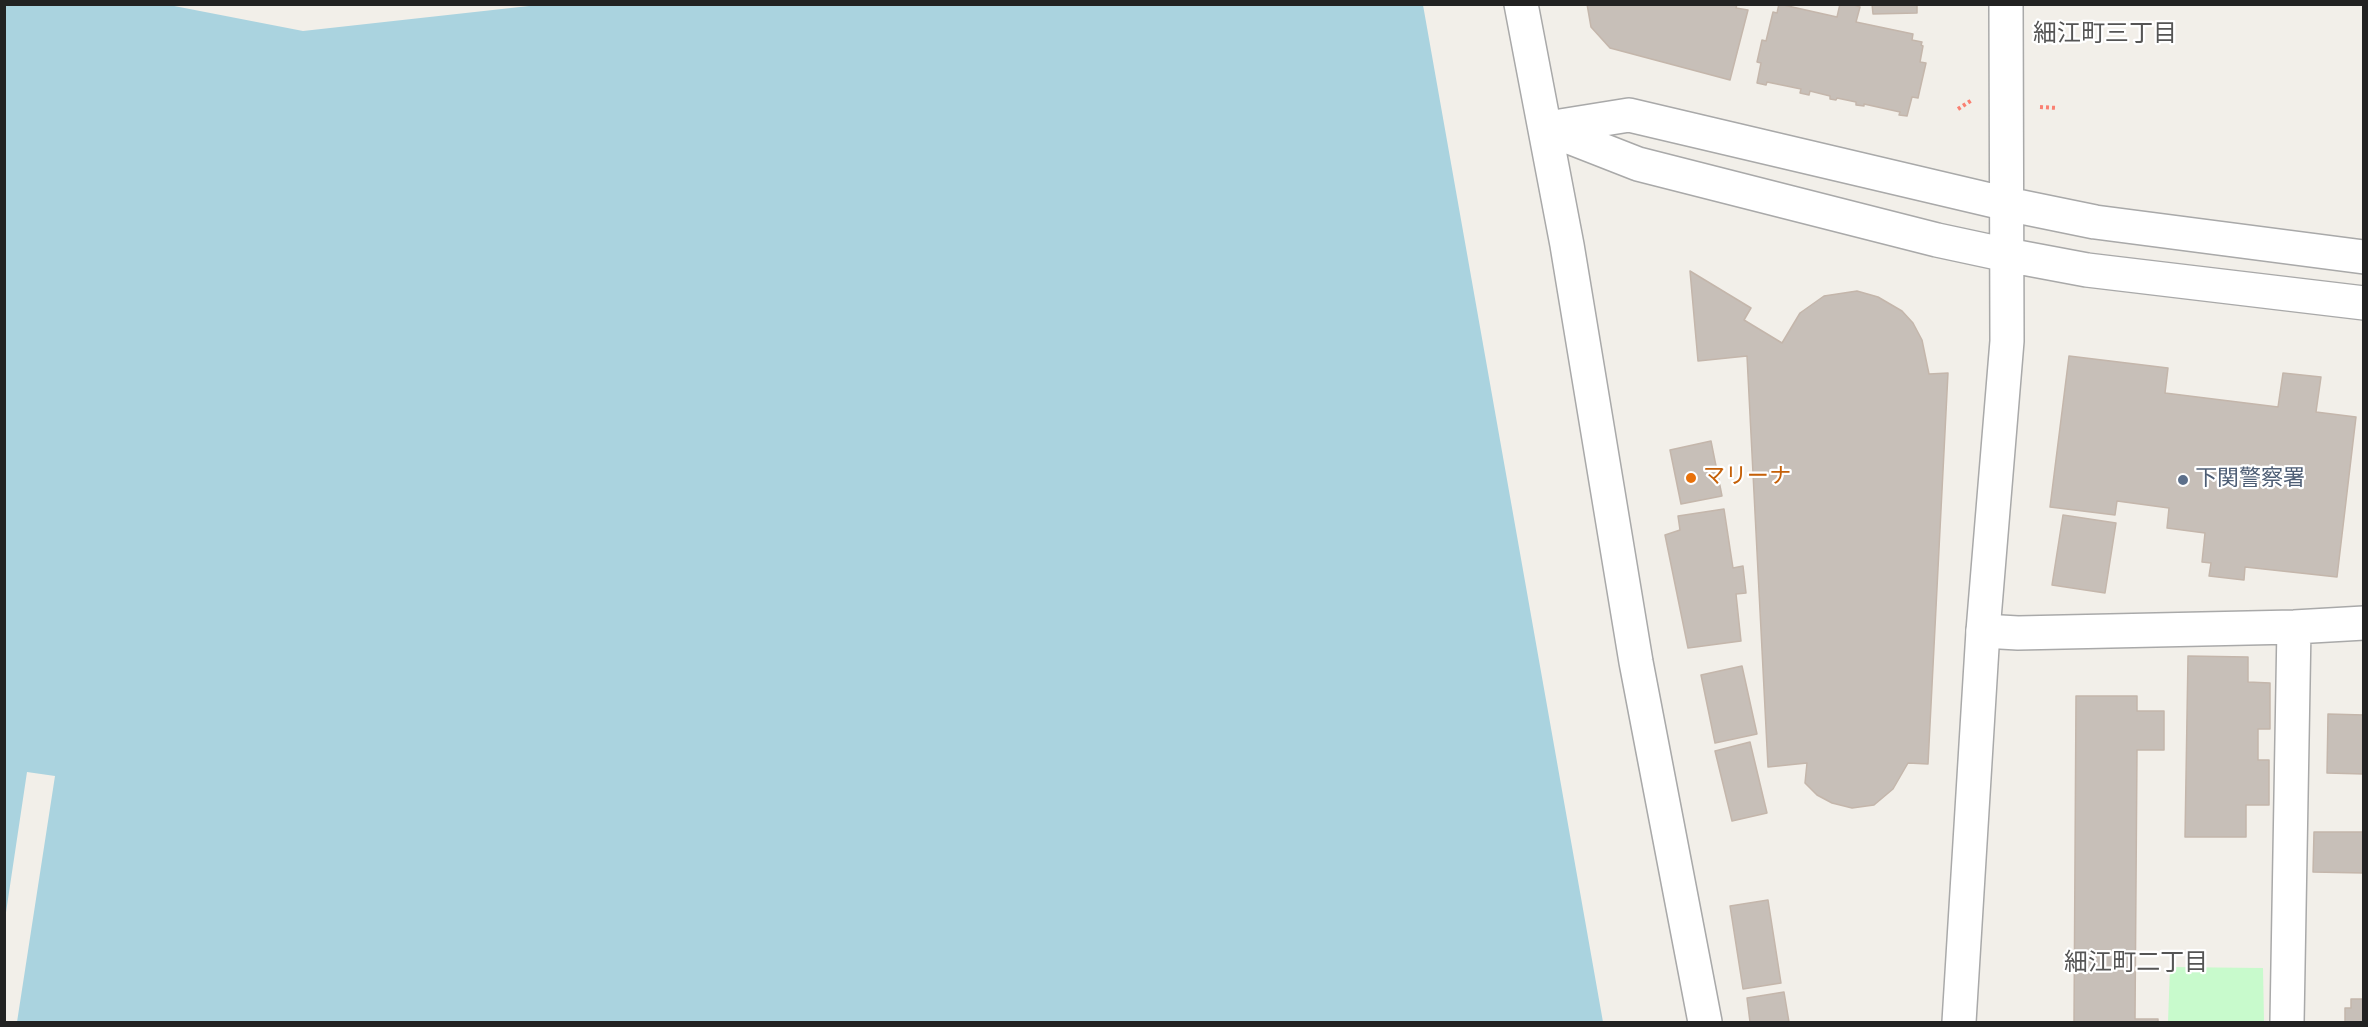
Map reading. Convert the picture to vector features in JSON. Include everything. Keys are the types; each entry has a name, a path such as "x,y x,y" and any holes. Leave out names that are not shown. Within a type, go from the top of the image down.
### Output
{"street":[{"path":"1521,4 1546,128 1636,662 1705,1023"},
{"path":"1959,1023 1983,631 2007,341 2006,4"},
{"path":"1546,128 1629,115 2007,204 2096,222 2364,256"},
{"path":"1546,128 1638,164 2007,255 2087,270 2364,303"},
{"path":"1983,631 2018,633 2294,627 2364,623"},
{"path":"2287,1023 2294,627"}],"path":[{"path":"1958,109 1971,102"},
{"path":"2040,108 2058,108"}],"green space":[{"path":"2170,967 2263,968 2264,1022 2168,1022"}],"water":[{"path":"547,4 1423,5 1603,1022 17,1022 55,776 27,772 5,919 5,5 169,5 303,31"}],"building":[{"path":"1587,4 1737,4 1736,8 1748,10 1730,80 1610,48 1591,27"},
{"path":"1779,4 1837,17 1840,4 1851,4 1860,7 1856,22 1913,34 1912,40 1922,42 1923,46 1920,62 1926,63 1918,98 1912,97 1907,116 1899,115 1900,112 1864,104 1864,106 1856,105 1856,102 1830,99 1830,96 1810,91 1809,95 1800,93 1801,89 1767,82 1766,85 1757,83 1761,63 1757,62 1762,40 1766,41 1773,12 1777,13"},
{"path":"1872,4 1917,4 1917,13 1873,14"},
{"path":"1690,271 1751,308 1744,320 1782,343 1800,313 1824,296 1857,291 1878,297 1902,311 1913,323 1922,340 1929,374 1948,373 1928,764 1908,763 1893,789 1874,805 1852,808 1832,803 1817,795 1805,783 1807,763 1768,767 1747,356 1698,361"},
{"path":"2069,356 2168,368 2165,393 2278,407 2283,373 2321,377 2316,412 2356,417 2337,577 2245,567 2244,580 2209,576 2211,563 2202,562 2205,533 2167,528 2169,508 2117,501 2115,515 2050,507"},
{"path":"1711,441 1722,496 1681,504 1670,450"},
{"path":"1724,509 1733,568 1743,566 1746,593 1736,594 1741,641 1688,648 1665,535 1680,530 1678,516"},
{"path":"2063,515 2116,523 2105,593 2052,585"},
{"path":"2188,656 2248,657 2248,682 2270,683 2270,729 2258,729 2258,760 2269,760 2269,805 2246,805 2246,837 2185,837"},
{"path":"1742,666 1757,734 1715,743 1701,675"},
{"path":"2076,696 2137,696 2137,711 2164,711 2164,750 2137,750 2135,1019 2158,1019 2158,1022 2074,1022"},
{"path":"2328,714 2364,715 2364,774 2327,773"},
{"path":"1750,742 1767,813 1732,821 1715,751"},
{"path":"2314,832 2364,832 2364,873 2313,872"},
{"path":"1768,900 1781,983 1743,989 1730,906"},
{"path":"1784,992 1789,1022 1750,1022 1747,998"},
{"path":"2351,999 2364,999 2364,1022 2345,1022 2345,1008 2351,1008"}],"place":[{"name":"マリーナ","path":"1691,478"},
{"name":"下関警察署","path":"2183,480"}],"district":[{"name":"細江町三丁目","path":"2105,35"},
{"name":"細江町二丁目","path":"2136,964"}]}
